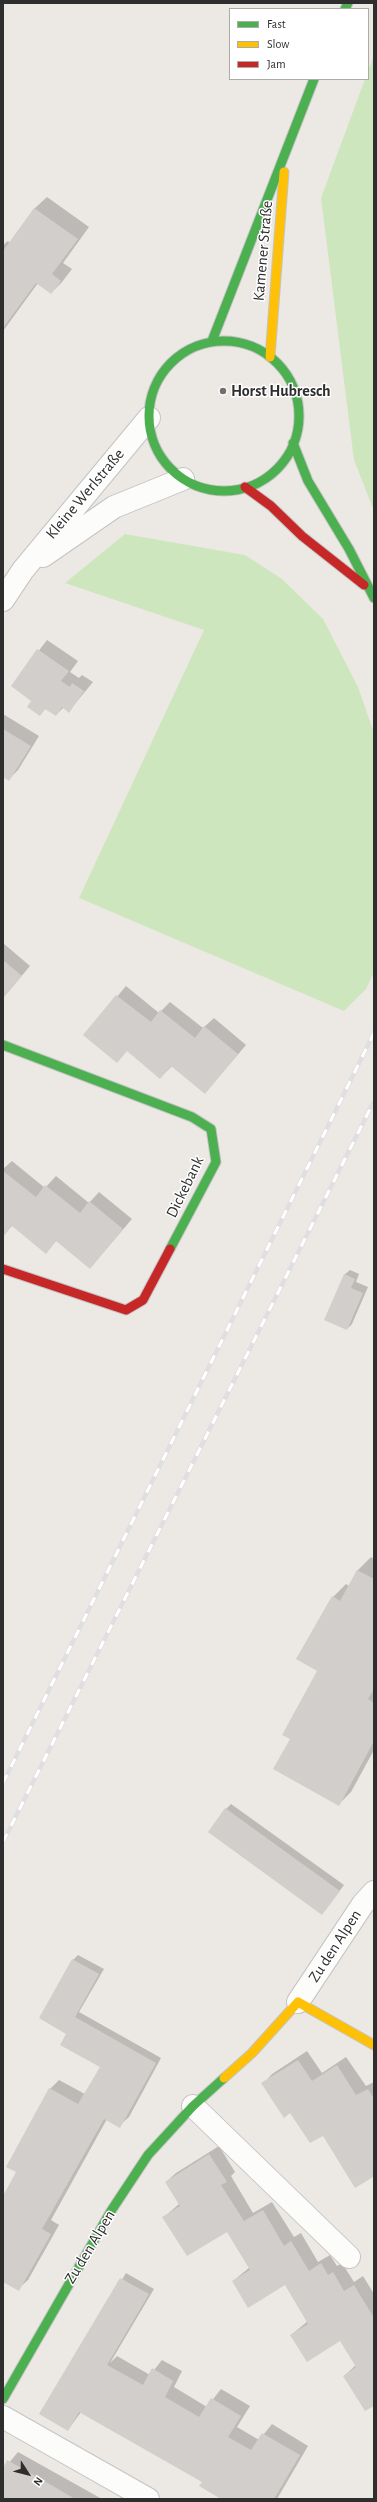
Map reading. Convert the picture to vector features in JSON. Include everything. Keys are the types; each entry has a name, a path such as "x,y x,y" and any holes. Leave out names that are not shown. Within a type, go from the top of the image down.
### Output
{"main road":[{"name":"Kamener Straße","path":"212,341 314,80"},
{"name":"Kamener Straße","path":"270,357 287,147"},
{"path":"212,341 243,343 270,357 286,374 296,396 299,412 293,443 279,466 258,482 232,490 207,489 183,479 169,467 158,453 151,436 149,418 150,402 161,374 183,352 212,341"},
{"path":"293,443 308,481 332,519 374,598"},
{"path":"245,487 271,506 302,536 370,589"},
{"name":"Dickebank","path":"3,1045 192,1117 211,1129 216,1162 143,1300 126,1310 115,1308 3,1268"},
{"path":"298,2002 374,2045"},
{"name":"Zu den Alpen","path":"3,2399 111,2211 148,2155 192,2106 252,2053 298,2002"}],"street":[{"name":"Kleine Werlstraße","path":"3,600 23,570 149,418"},
{"name":"Kleine Werlstraße","path":"23,570 114,506 183,479"},
{"name":"Zu den Alpen","path":"298,2002 363,1904 374,1892"},
{"path":"192,2106 349,2257"},
{"path":"3,2416 148,2499"}],"green space":[{"path":"374,55 374,511 354,460 321,198 365,80 369,80 369,68"},
{"path":"125,534 245,555 282,579 323,619 358,687 374,733 374,972 366,989 344,1011 79,898 204,630 65,583"}],"building":[{"path":"34,208 78,239 52,274 61,281 51,294 36,283 3,328 3,251"},
{"path":"37,649 69,671 61,681 70,687 72,683 84,691 69,713 62,707 56,716 45,709 40,716 27,707 31,701 11,686"},
{"path":"3,729 31,746 9,781 3,777"},
{"path":"3,960 22,976 3,998"},
{"path":"116,995 151,1022 160,1010 195,1038 204,1026 238,1054 205,1094 171,1066 160,1079 127,1051 117,1063 83,1035"},
{"path":"3,1171 36,1197 45,1185 80,1213 89,1201 123,1229 90,1269 56,1241 46,1254 12,1226 3,1237"},
{"path":"344,1274 355,1279 351,1288 363,1293 347,1330 324,1320"},
{"path":"357,1570 374,1579 374,1689 368,1699 374,1703 374,1741 339,1806 273,1769 290,1739 282,1735 317,1671 296,1659 332,1596 340,1601"},
{"path":"225,1808 340,1891 322,1915 208,1832"},
{"path":"72,1959 99,1974 75,2017 156,2063 120,2128 104,2119 42,2229 51,2234 19,2291 3,2282 3,2196 16,2172 6,2167 49,2088 78,2104 100,2067 60,2045 66,2034 39,2018"},
{"path":"298,2060 312,2081 337,2065 356,2095 368,2089 374,2099 374,2178 373,2177 355,2188 323,2136 310,2143 290,2113 284,2118 261,2083"},
{"path":"209,2154 227,2182 221,2185 244,2221 263,2210 284,2246 291,2241 309,2271 321,2263 328,2275 333,2272 344,2291 354,2285 374,2318 374,2406 365,2411 343,2376 356,2367 340,2341 307,2362 290,2335 308,2324 285,2285 248,2308 232,2281 250,2270 227,2232 187,2256 162,2217 180,2206 165,2182"},
{"path":"120,2278 149,2294 107,2365 143,2385 152,2368 173,2381 165,2397 199,2417 211,2398 241,2416 228,2437 251,2450 262,2433 300,2455 274,2499 221,2499 199,2486 202,2482 79,2412 68,2431 39,2414"},
{"path":"7,2460 75,2499 3,2499 3,2468"}],"railway":[{"path":"3,1783 374,1033"},
{"path":"3,1842 374,1101"}],"traffic: fast":[{"path":"346,8 348,3"},
{"path":"212,341 314,80"},
{"path":"224,341 246,344 266,354 277,363 286,374 296,394 299,416 296,438 286,458 277,469 266,478 246,488 224,491 202,488 182,478 171,469 162,458 152,438 149,416 152,394 162,374 171,363 182,354 202,344 224,341"},
{"path":"293,443 308,481 349,549 374,598"},
{"path":"3,1045 192,1117 211,1129 216,1162 170,1249"},
{"path":"3,2399 111,2211 148,2155 193,2106 224,2078"}],"traffic: slow":[{"path":"270,357 284,172"},
{"path":"224,2078 252,2053 298,2002 374,2045"}],"traffic: jam":[{"path":"245,487 271,506 302,536 364,585"},
{"path":"3,1269 126,1310 143,1300 170,1249"}],"place":[{"name":"Horst Hubresch","path":"223,391"}]}
